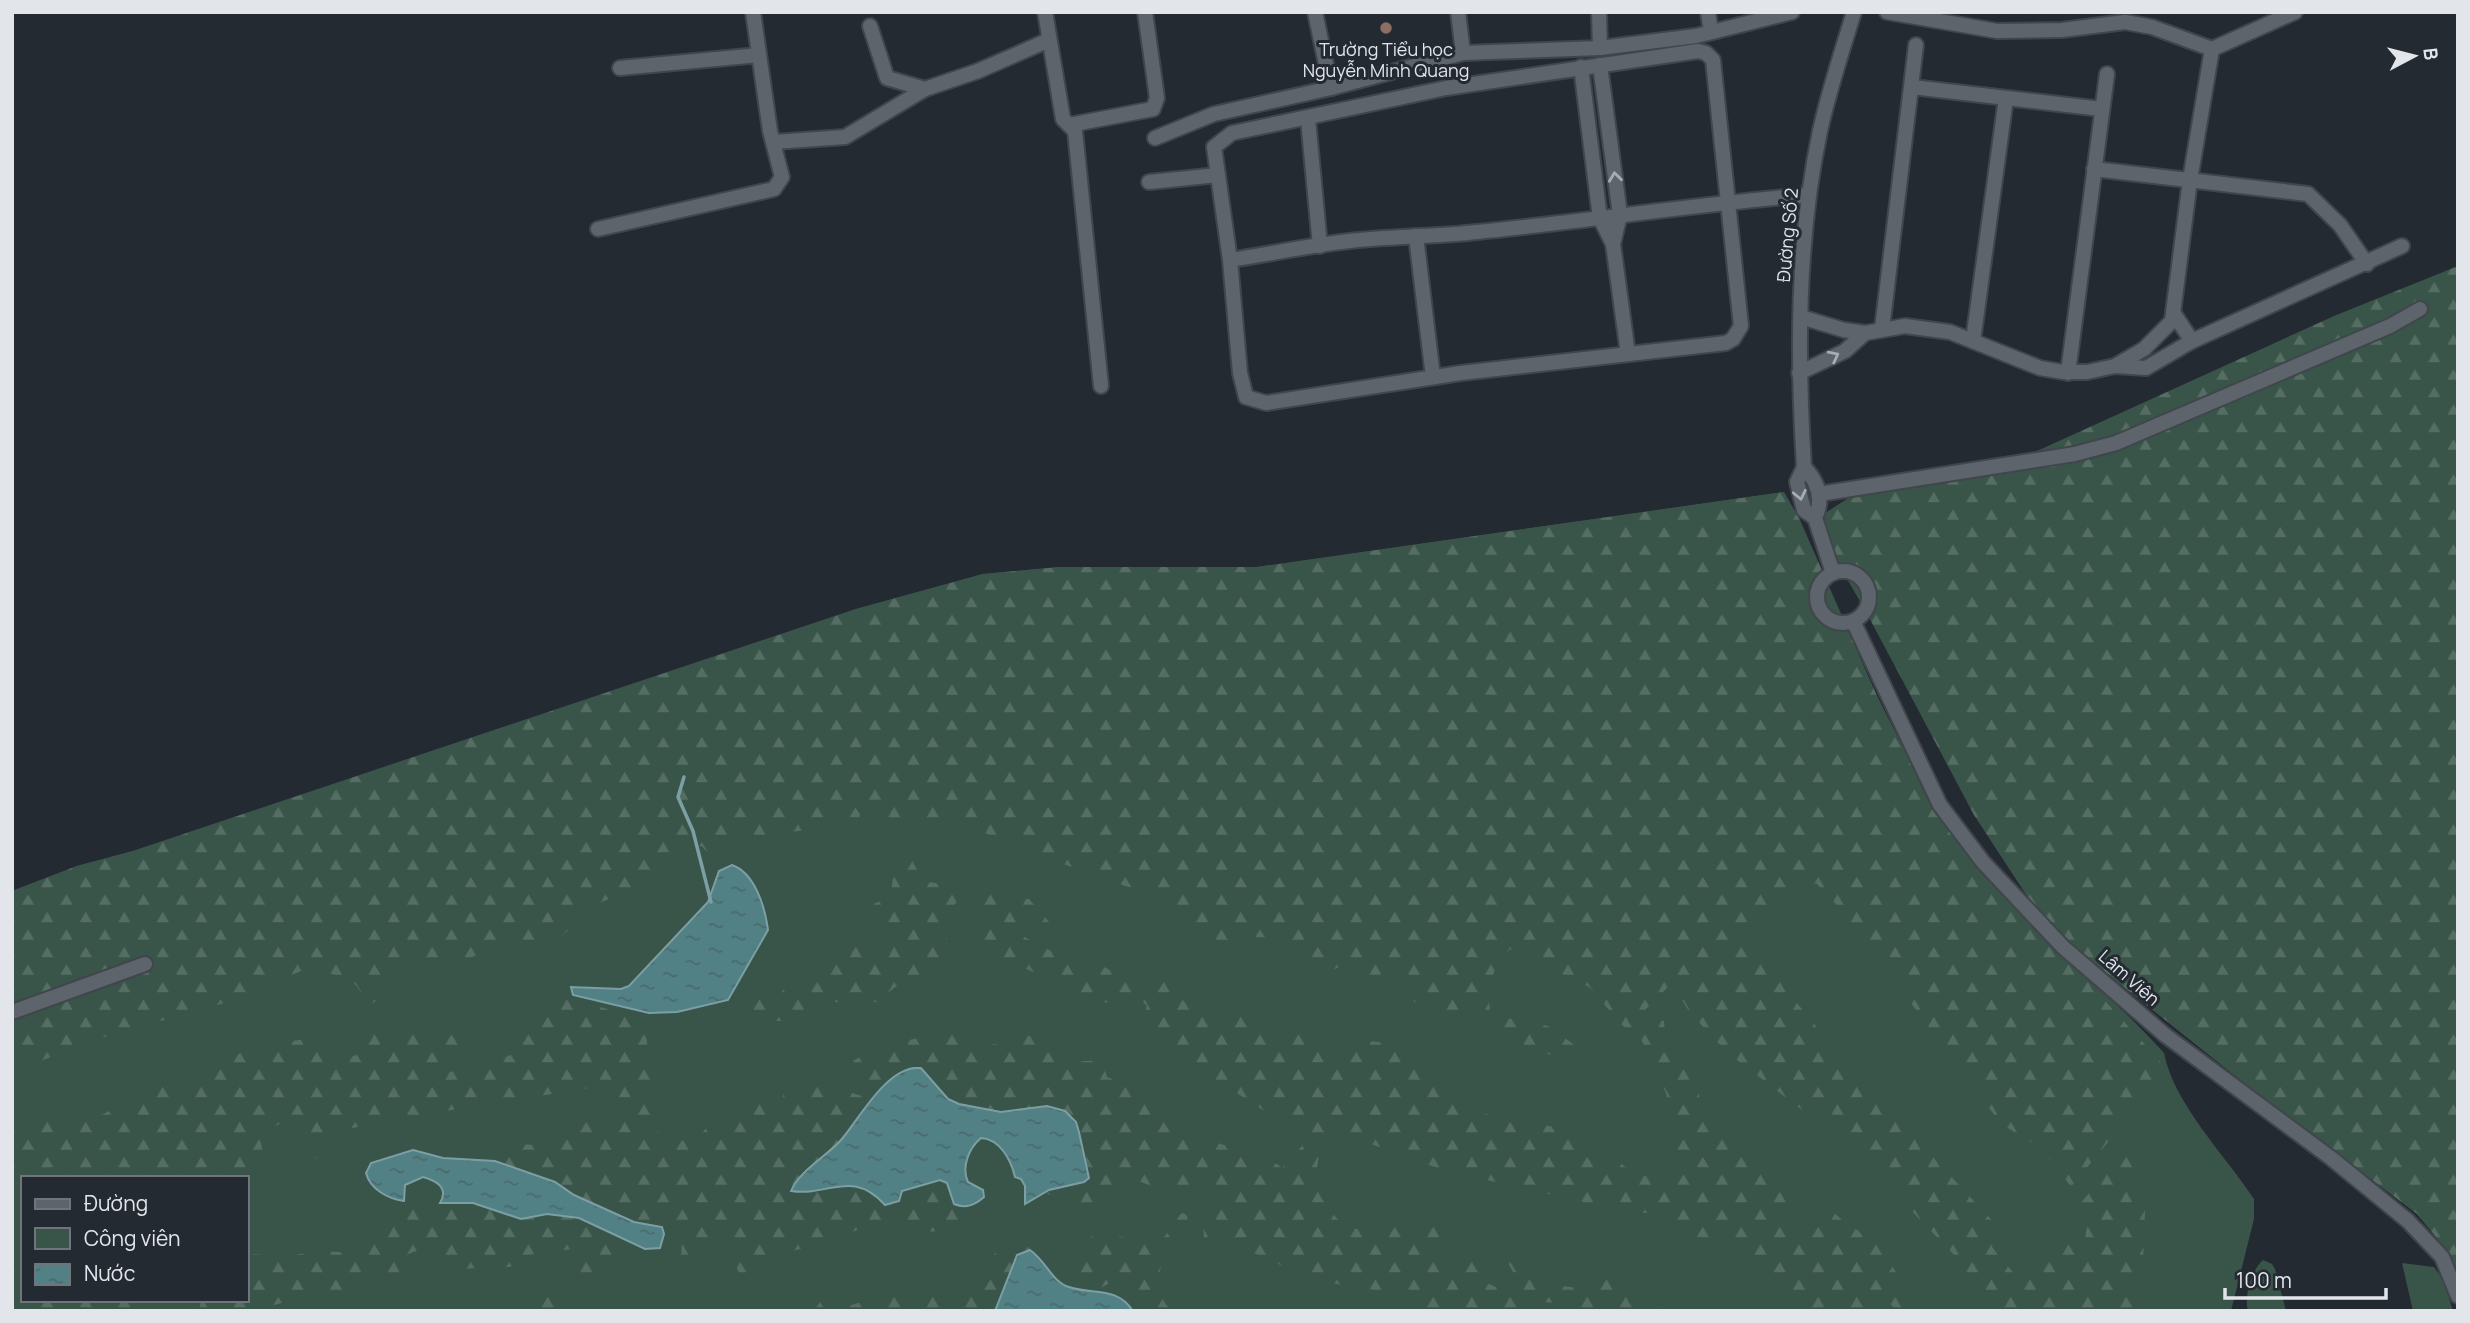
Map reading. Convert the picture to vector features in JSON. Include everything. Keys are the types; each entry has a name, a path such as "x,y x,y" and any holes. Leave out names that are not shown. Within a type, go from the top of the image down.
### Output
{"street":[{"path":"598,229 774,190 782,177 753,12"},
{"path":"1045,12 1063,119 1075,131 1101,386"},
{"path":"1069,125 1153,109 1157,98 1145,12"},
{"path":"1315,12 1331,88"},
{"path":"1458,12 1463,53"},
{"path":"1599,12 1600,48"},
{"path":"1708,12 1711,32"},
{"path":"1155,138 1214,114 1331,88 1463,53 1600,48 1711,32 1793,12"},
{"name":"Đường Số 2","path":"1804,467 1799,373 1809,195 1820,130 1854,12"},
{"path":"1887,12 1997,31 2062,30 2123,17 2212,49 2295,12"},
{"path":"870,26 887,78 925,89"},
{"path":"774,142 845,137 925,89 1049,40"},
{"path":"1882,329 1916,45"},
{"path":"2115,366 2161,335 2174,314 2190,180 2212,49"},
{"path":"1698,51 1706,53 1713,60 1741,326 1733,339 1726,344 1433,377 1266,403 1246,397 1240,373 1230,260 1214,147 1232,133 1446,88 1581,68 1698,51"},
{"path":"620,68 759,55"},
{"path":"1600,65 1620,215 1613,244"},
{"path":"1581,68 1600,218 1613,244 1628,354"},
{"path":"2068,373 2106,74"},
{"path":"1912,87 2102,109"},
{"path":"1973,341 2006,98"},
{"path":"1308,119 1320,246"},
{"path":"2094,169 2308,194 2340,225 2367,264"},
{"path":"1149,182 1218,176"},
{"path":"1230,260 1320,246 1809,195"},
{"path":"1416,236 1433,377"},
{"path":"1801,317 1844,330 1866,332 1932,328 2040,368 2068,373 2115,366 2146,368 2192,341 2402,246"},
{"path":"1819,494 2075,454 2116,443 2390,326 2420,309"},
{"path":"2174,314 2192,341"},
{"path":"1799,373 1845,351 1866,332"},
{"path":"1815,518 1821,506 1816,480 1804,467 1797,482 1801,502 1804,510 1815,518 1833,573"},
{"path":"1849,572 1856,575 1867,587 1866,610 1853,621 1845,623 1830,619 1819,607 1817,599 1821,583 1833,573 1849,572"},
{"name":"Lâm Viên","path":"1853,621 1940,805 1983,862 2063,947 2165,1035 2331,1158 2408,1221 2442,1258 2458,1296"},
{"path":"12,1012 145,964"}],"green space":[{"path":"2458,266 2458,1271 2444,1247 2417,1214 2234,1075 2046,925 1974,815 1864,608 1813,521 1859,491 2037,451 2334,316"},
{"path":"1784,492 1881,704 1916,771 1955,834 2002,893 2164,1053 2178,1091 2189,1110 2254,1199 2254,1219 2231,1311 12,1311 12,891 77,866 133,851 856,609 983,574 1060,567 1257,567"},
{"path":"1784,492 1800,520 1894,735 1937,813 1987,882 2064,956 2160,1061 2163,1075 2071,1187 2043,1149 2001,1124 1844,913 1816,883 1739,932 1850,1068 1999,1228 2001,1236 1992,1247 2016,1276 2056,1238 2069,1242 2085,1240 2087,1224 2076,1209 2127,1146 2145,1212 2143,1264 2136,1311 1992,1311 1956,1257 1902,1201 1856,1139 1832,1133 1728,1053 1690,1013 1672,983 1641,1014 1664,1021 1665,1035 1697,1089 1708,1122 1741,1140 1765,1160 1781,1186 1792,1222 1812,1225 1823,1215 1833,1212 1848,1225 1878,1242 1919,1311 1899,1311 1883,1299 1875,1311 1805,1311 1774,1289 1722,1241 1687,1235 1678,1225 1675,1213 1631,1213 1443,1170 1368,1143 1343,1139 1327,1142 1317,1169 1319,1185 1324,1199 1342,1223 1354,1229 1367,1229 1392,1218 1404,1240 1423,1243 1430,1228 1439,1225 1444,1231 1432,1245 1436,1251 1444,1257 1473,1257 1500,1267 1500,1273 1490,1276 1487,1283 1503,1290 1515,1285 1515,1275 1506,1260 1507,1255 1514,1255 1528,1261 1547,1280 1565,1286 1582,1286 1596,1270 1604,1272 1642,1291 1662,1311 1564,1311 1559,1303 1540,1302 1521,1311 1420,1311 1392,1296 1370,1289 1316,1281 1238,1246 1204,1241 1203,1218 1211,1212 1213,1194 1192,1186 1156,1188 1131,1178 1119,1199 1091,1204 1072,1202 1045,1193 1085,1158 1079,1132 1047,1106 1024,1110 985,1111 961,1105 946,1097 920,1068 904,1069 872,1099 842,1139 791,1191 847,1186 863,1190 886,1205 891,1205 902,1191 940,1180 947,1183 961,1207 974,1205 972,1211 939,1231 927,1232 905,1221 870,1225 847,1234 821,1239 801,1249 773,1255 749,1274 739,1273 723,1238 694,1258 681,1256 682,1239 675,1215 663,1224 643,1224 581,1198 555,1182 495,1161 504,1159 510,1144 541,1145 554,1136 565,1136 577,1125 589,1121 618,1122 619,1091 609,1085 375,1122 339,1132 328,1153 313,1160 301,1142 280,1124 259,1134 263,1153 248,1187 248,1176 21,1176 21,1191 12,1200 12,1120 89,1119 108,1112 148,1087 166,1080 174,1099 201,1083 200,1064 282,1042 318,1038 325,1044 322,1057 327,1062 357,1055 364,1031 382,1030 435,1036 476,1034 467,1048 443,1059 437,1073 466,1070 511,1055 520,1030 559,999 605,1008 637,1022 646,1029 654,1129 672,1141 696,1140 708,1126 722,1119 756,1089 769,1100 781,1104 785,1087 805,1083 826,1085 866,1097 866,1089 853,1061 863,1055 872,1062 881,1060 894,1043 968,1028 972,1048 981,1061 993,1044 1018,1045 1019,1036 1054,1035 1069,1062 1102,1060 1107,1077 1134,1086 1145,1101 1163,1106 1186,1127 1209,1140 1245,1152 1262,1162 1277,1164 1282,1168 1302,1146 1302,1135 1137,1029 1147,1006 1138,997 1129,996 1119,1002 1090,1003 1074,987 1049,981 1029,970 995,959 980,946 977,934 982,892 990,889 1003,895 1029,899 1049,922 1013,931 1049,950 1095,962 1119,975 1167,980 1182,1000 1200,1008 1242,1015 1276,1043 1290,1033 1307,1030 1331,1050 1352,1055 1359,1040 1379,1042 1403,1050 1470,1111 1554,1127 1573,1135 1588,1148 1593,1158 1612,1157 1634,1173 1660,1180 1669,1172 1673,1141 1666,1093 1640,1037 1624,1027 1589,987 1510,949 1494,971 1489,996 1491,1015 1548,1026 1576,1046 1570,1057 1531,1052 1462,1012 1426,1007 1413,1001 1389,969 1382,971 1376,986 1370,991 1339,967 1322,975 1280,938 1252,937 1228,948 1201,941 1189,921 1177,926 1161,892 1135,889 1097,877 952,820 920,818 884,828 868,803 853,788 848,797 860,814 857,832 822,819 806,830 746,838 711,855 701,846 691,848 680,863 657,881 591,908 560,938 502,943 460,963 405,963 385,996 369,1005 356,985 332,974 301,971 232,1001 97,1039 12,1072 12,891 77,866 133,851 856,609 983,574 1060,567 1257,567"},
{"path":"907,851 923,881 953,886 962,896 934,928 933,933 947,936 947,950 936,973 898,986 880,1002 834,1002 832,990 815,995 807,1012 790,1020 763,1019 739,1011 761,996 777,1000 786,985 795,992 835,952 853,942 865,943 890,956 874,904 891,895 895,857"},
{"path":"404,1201 411,1206 473,1203 521,1219 547,1214 579,1218 624,1237 611,1260 585,1288 571,1284 572,1272 586,1262 589,1251 579,1248 528,1255 510,1267 454,1269 419,1250 408,1254 393,1284 382,1277 351,1291 324,1292 251,1311 198,1311 201,1302 248,1302 248,1227 252,1254 287,1257 312,1251 341,1252 382,1235 396,1223"},
{"path":"1183,1213 1188,1216 1182,1245 1162,1263 1155,1289 1171,1311 1144,1311 1119,1278 1097,1290 1091,1283 1080,1280 1069,1268 1080,1245 1093,1235 1119,1236 1150,1244 1153,1250 1169,1231 1174,1218"},
{"path":"1015,1237 1024,1240 1030,1250 1017,1255 995,1311 813,1311 821,1301 834,1298 847,1306 906,1293 941,1297 956,1295 972,1287 999,1249"},
{"path":"21,1248 21,1302 152,1302 143,1307 107,1313 12,1311 12,1249"},
{"path":"2263,1260 2272,1264 2275,1269 2286,1311 2248,1311 2250,1284 2255,1270"},
{"path":"2402,1263 2434,1267 2444,1281 2453,1311 2413,1311"},
{"path":"540,1292 572,1295 578,1305 577,1311 513,1311"}],"water":[{"path":"732,865 747,875 758,892 768,930 728,1000 677,1012 649,1013 573,995 571,987 621,989 629,986 708,902 719,871"},
{"path":"921,1068 948,1099 959,1104 1001,1112 1047,1106 1065,1111 1076,1122 1089,1178 1084,1182 1049,1190 1025,1204 1025,1186 1021,1179 1015,1177 1004,1152 994,1142 981,1138 970,1152 965,1170 968,1182 983,1190 984,1197 970,1205 954,1204 947,1183 940,1180 902,1191 899,1201 885,1205 873,1194 851,1186 817,1191 791,1191 800,1177 841,1140 882,1087 903,1071"},
{"path":"413,1150 443,1158 495,1161 555,1182 574,1195 634,1222 662,1227 664,1234 660,1248 645,1249 579,1218 547,1214 521,1219 473,1203 440,1203 442,1189 423,1177 405,1185 404,1201 386,1195 371,1184 366,1173 371,1163"},
{"path":"1030,1250 1063,1284 1120,1298 1133,1311 995,1311 1017,1255"}],"waterway":[{"path":"684,777 678,797 693,831 711,902"}],"place":[{"name":"Trường Tiểu học Nguyễn Minh Quang","path":"1386,28"}]}
